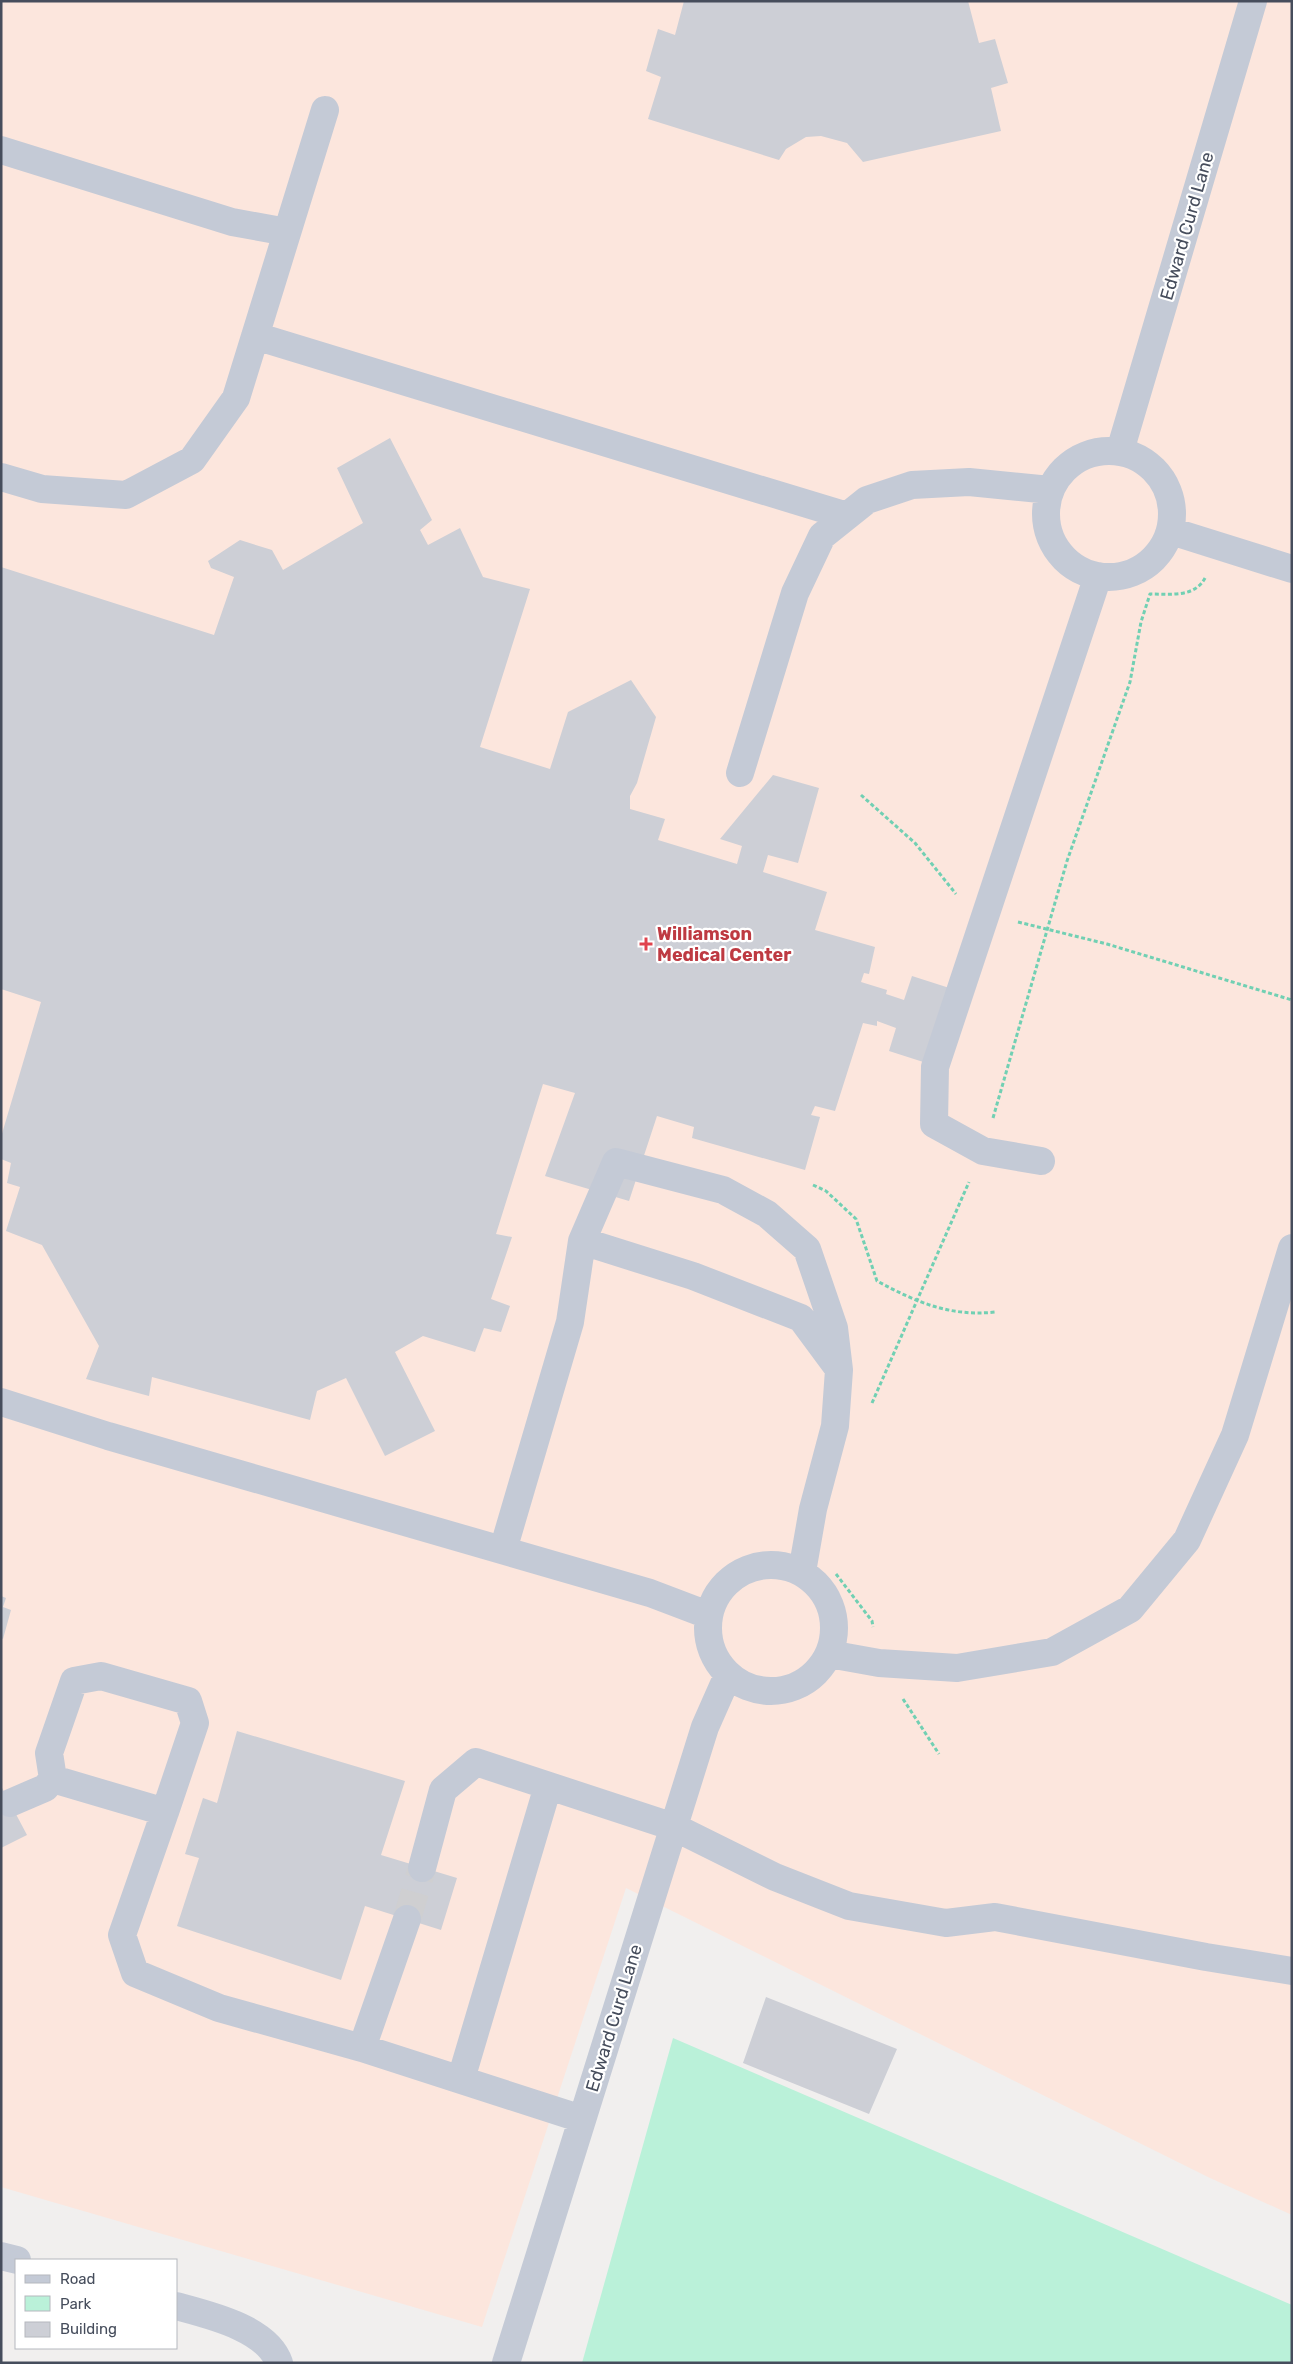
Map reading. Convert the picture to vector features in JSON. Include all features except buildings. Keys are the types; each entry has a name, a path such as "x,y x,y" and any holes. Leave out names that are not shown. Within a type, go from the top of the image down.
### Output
{"street":[{"name":"Edward Curd Lane","path":"1120,451 1253,1"},
{"path":"1,477 42,489 126,494 192,460 236,398 325,110"},
{"path":"1,150 232,222 287,232"},
{"path":"255,336 847,516"},
{"path":"1099,451 1120,451 1145,461 1164,480 1172,505 1171,531 1163,548 1151,562 1135,572 1117,576 1098,576 1080,570 1065,559 1054,544 1047,527 1046,508 1050,490 1062,472 1078,458 1099,451"},
{"path":"740,773 795,593 822,536 867,500 912,485 969,482 1050,490"},
{"path":"1171,531 1292,569"},
{"path":"1041,1161 983,1151 934,1124 935,1067 988,913 1098,576"},
{"path":"503,1550 570,1322 582,1241 616,1162 723,1190 767,1214 807,1249 834,1328 839,1370 834,1426 813,1509 802,1572"},
{"path":"582,1241 693,1276 801,1318 839,1370"},
{"path":"829,1654 879,1663 957,1668 1052,1652 1130,1609 1187,1540 1235,1435 1292,1248"},
{"path":"1,1402 108,1436 650,1593 708,1615"},
{"path":"779,1564 802,1572 820,1587 831,1608 834,1631 829,1654 815,1673 796,1686 772,1691 749,1687 728,1675 718,1663 710,1647 707,1631 708,1615 718,1593 734,1576 755,1566 779,1564"},
{"name":"Edward Curd Lane","path":"506,2363 705,1727 728,1675"},
{"path":"53,1779 49,1753 74,1681 101,1676 188,1701 195,1723 122,1935 135,1973 219,2008 362,2048 582,2119"},
{"path":"422,1868 443,1790 476,1762 674,1828 775,1877 849,1906 946,1924 995,1917 1206,1957 1292,1970"},
{"path":"10,1803 45,1788 53,1779"},
{"path":"53,1779 165,1812"},
{"path":"461,2079 548,1786"},
{"path":"362,2048 406,1919"},
{"path":"1,2256 15,2260"},
{"path":"178,2307 236,2323 276,2352 280,2363"}],"path":[{"path":"861,795 915,843 956,894 988,913 1048,931 1107,944 1292,1000"},
{"path":"813,1185 826,1191 856,1219 877,1281 917,1302 973,1314 996,1312"}],"shaded area":[{"name":"Williamson Medical Center","path":"1,1 1292,1 1292,2215 1210,2178 626,1888 482,2327 1,2187"}],"green space":[{"path":"673,2038 1292,2305 1292,2363 582,2363"}],"tunnel":[{"path":"407,1919 422,1868"}],"place":[{"name":"Williamson Medical Center","path":"646,944"}]}
